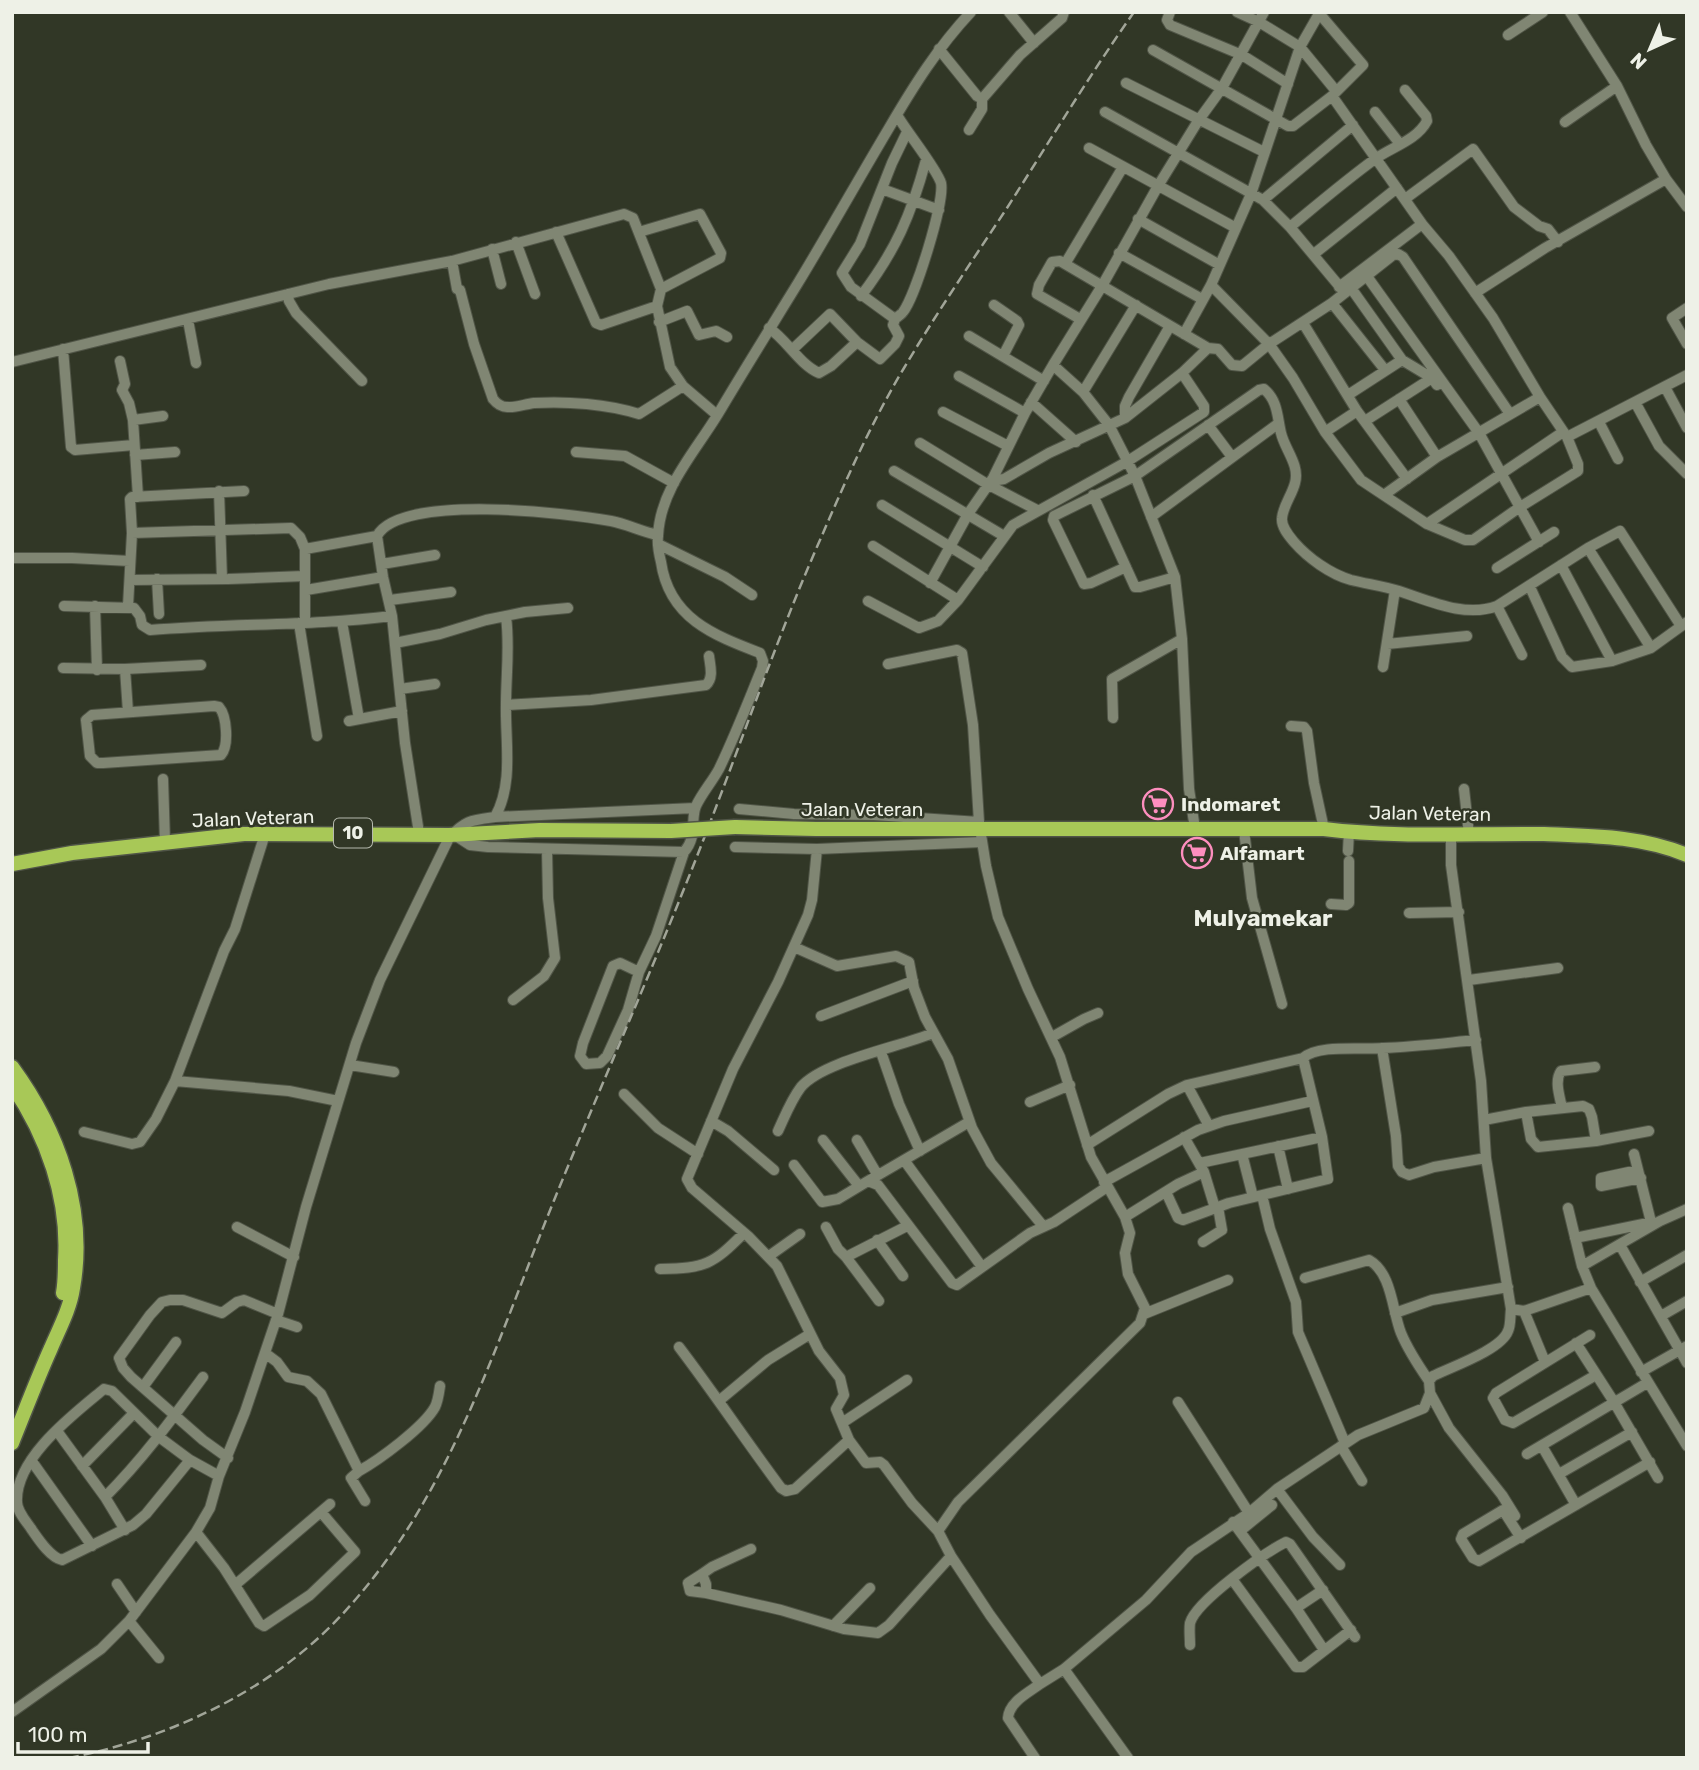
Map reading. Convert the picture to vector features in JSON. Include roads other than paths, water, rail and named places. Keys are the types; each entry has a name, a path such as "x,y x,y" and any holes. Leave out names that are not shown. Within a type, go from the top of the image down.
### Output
{"highway":[{"name":"Jalan Veteran","path":"12,864 226,835 453,834 540,830 671,831 735,827 980,831 1324,829 1621,837 1660,845 1687,855"},
{"name":"Jalan Veteran","path":"12,856 37,859"},
{"path":"12,1067 29,1090 64,1162 72,1198 77,1248 73,1290 12,1443"},
{"path":"12,1085 52,1161 63,1203 66,1245 64,1289 12,1417"}],"street":[{"path":"639,972 620,964 613,966 583,1043 580,1056 586,1063 600,1063 607,1056 628,1010 639,972 656,936 684,852 690,845 696,819 695,808 730,746 762,668 760,653 709,631 683,612 665,581 658,539 674,483 939,49 971,12"},
{"path":"1009,12 1034,43"},
{"path":"969,131 982,109 982,99 1020,55 1062,18 1064,12"},
{"path":"1170,12 1167,20 1170,25 1242,55 1288,84"},
{"path":"1210,285 1269,344 1325,432 1361,480 1427,524 1469,541 1476,539 1520,507 1578,471 1578,464 1565,435 1493,318 1422,224 1300,47 1261,17 1237,12"},
{"path":"1508,34 1543,12"},
{"path":"1570,12 1617,86 1666,179 1687,207"},
{"path":"1153,50 1277,119 1293,126 1334,94 1363,65 1319,13 1300,47 1277,119 1251,194 1210,285 1184,334"},
{"path":"930,583 968,514 990,481 1031,402 1102,286 1138,219 1198,121 1222,88 1261,17"},
{"path":"939,49 982,99"},
{"path":"1126,83 1264,152"},
{"path":"1565,122 1617,86"},
{"path":"1290,227 1376,159 1413,137 1427,121 1405,90"},
{"path":"1105,111 1263,200 1345,289 1402,360 1432,378 1476,434"},
{"path":"1375,112 1400,144"},
{"path":"793,349 830,314 856,342 876,357 883,357 899,336 893,325 895,319 905,311 922,267 939,210 941,186 939,178 897,116"},
{"path":"1263,200 1353,125"},
{"path":"895,319 861,296 842,273 860,244 907,132"},
{"path":"1089,148 1236,228"},
{"path":"1405,199 1473,149 1514,207 1539,226 1548,229 1558,243"},
{"path":"861,296 892,251 915,202 926,160"},
{"path":"1066,264 1123,167"},
{"path":"1475,293 1545,248 1666,179"},
{"path":"1314,254 1397,188"},
{"path":"882,189 939,210"},
{"path":"639,232 699,213 721,253 720,258 661,289"},
{"path":"12,362 329,284 452,261 624,214 633,218 661,289 657,306 670,367 683,386 717,415"},
{"path":"1138,219 1218,264"},
{"path":"1080,319 1037,294 1052,262 1060,261 1066,264 1208,348 1218,349 1237,367 1332,303 1422,224"},
{"path":"556,232 597,324 601,325 657,306"},
{"path":"516,242 535,294"},
{"path":"492,249 501,284"},
{"path":"1119,253 1202,299"},
{"path":"1345,289 1393,255 1401,255 1510,414"},
{"path":"452,261 457,289 460,290 474,344 493,399 498,405 506,408 534,403 593,405 639,414 683,386"},
{"path":"1366,275 1502,473 1539,542"},
{"path":"288,295 296,313 362,381"},
{"path":"1332,303 1385,370"},
{"path":"994,305 1020,325 1003,356"},
{"path":"1083,393 1136,305"},
{"path":"1687,308 1672,318 1687,344"},
{"path":"659,322 687,311 699,335 715,330 727,337"},
{"path":"188,320 196,363"},
{"path":"1303,323 1357,411 1406,479"},
{"path":"1125,418 1129,397 1170,326"},
{"path":"769,328 819,373 831,366 856,342"},
{"path":"969,336 1044,380"},
{"path":"990,481 1004,479 1049,453 1125,418 1182,373 1208,348"},
{"path":"63,349 71,447 75,450 175,452"},
{"path":"120,360 125,384 122,390 129,403 132,420 138,497"},
{"path":"1348,394 1402,360"},
{"path":"1053,365 1083,393 1109,425 1135,475 1174,577 1182,639 1189,789 1195,829"},
{"path":"868,601 914,628 938,621 958,600 1013,525 1128,461 1204,412 1204,406 1182,373"},
{"path":"1427,524 1502,473 1565,435 1599,422 1687,375"},
{"path":"960,376 1025,413"},
{"path":"1365,421 1432,378"},
{"path":"1665,387 1687,428"},
{"path":"1126,568 1084,584 1053,520 1059,512 1135,475 1261,389 1275,402 1283,440 1296,469 1295,482 1282,518 1287,533 1305,553 1335,573 1350,580 1465,611 1483,611 1530,587 1617,531 1624,533 1684,624 1651,648 1579,668 1566,664 1530,587"},
{"path":"1384,495 1437,457 1540,397"},
{"path":"1399,399 1437,457"},
{"path":"1031,402 1076,442"},
{"path":"1635,402 1659,446 1687,474"},
{"path":"1325,432 1357,411"},
{"path":"943,412 1009,446"},
{"path":"132,420 163,416"},
{"path":"1599,422 1618,458"},
{"path":"1151,517 1279,423"},
{"path":"1208,425 1231,457"},
{"path":"920,443 1037,510"},
{"path":"576,453 625,456 674,483"},
{"path":"894,471 1004,536"},
{"path":"219,491 222,579"},
{"path":"128,606 132,533 130,499 133,496 244,491"},
{"path":"1093,495 1132,583 1137,587 1174,577"},
{"path":"882,505 983,567"},
{"path":"304,549 377,536 391,523 435,512 479,509 541,512 621,523 658,539 752,595"},
{"path":"132,533 291,528 300,537 304,549 306,590 302,622 317,736"},
{"path":"1497,568 1554,533"},
{"path":"377,536 383,577 390,600 419,833"},
{"path":"873,546 958,600"},
{"path":"1588,548 1651,648"},
{"path":"382,564 435,555"},
{"path":"12,558 130,561"},
{"path":"1561,565 1612,661"},
{"path":"130,580 304,576"},
{"path":"306,590 383,577"},
{"path":"157,579 159,614"},
{"path":"1383,667 1395,590"},
{"path":"390,600 451,592"},
{"path":"64,606 128,606 137,611 142,625 150,630 228,624 342,622 392,616"},
{"path":"94,606 97,670"},
{"path":"1497,606 1522,655"},
{"path":"395,643 525,612 568,608"},
{"path":"495,817 505,793 508,743 506,617"},
{"path":"342,622 354,720 402,711"},
{"path":"1387,644 1467,636"},
{"path":"1113,718 1112,678 1182,639"},
{"path":"888,664 957,650 962,653 972,725 980,831 998,917 1028,989 1052,1037 1087,1145 1125,1217 1130,1233 1125,1253 1128,1273 1143,1302 1144,1314 1140,1324 958,1502 938,1531"},
{"path":"506,705 591,700 706,685 710,682 711,674 709,656"},
{"path":"63,668 97,670 201,665"},
{"path":"125,669 128,712"},
{"path":"400,689 435,684"},
{"path":"219,707 224,711 225,750 221,755 103,763 93,760 90,756 86,720 97,713 128,712 219,707"},
{"path":"1291,726 1304,727 1307,731 1324,829"},
{"path":"163,779 165,842"},
{"path":"1464,789 1469,834"},
{"path":"12,1712 101,1649 129,1621 196,1532 212,1501 277,1317 338,1101 380,980 449,838 462,824 495,817 695,808"},
{"path":"739,809 794,814 874,815 980,831"},
{"path":"1244,830 1252,898 1282,1004"},
{"path":"735,847 817,849 980,831"},
{"path":"1331,904 1349,903 1349,831"},
{"path":"1429,1381 1433,1376 1501,1341 1508,1332 1511,1309 1486,1158 1469,980 1451,864 1451,833"},
{"path":"84,1132 132,1144 140,1142 156,1119 175,1081 235,929 265,834"},
{"path":"453,834 470,845 547,850 684,852"},
{"path":"817,849 813,900 794,947 733,1069 712,1121 695,1153 688,1184 769,1256 799,1307 810,1334 840,1378 844,1395 836,1409 849,1440 866,1463 880,1462 884,1465 912,1503 938,1531 951,1556 1040,1684"},
{"path":"513,1000 544,976 555,958 548,898 547,850"},
{"path":"1409,913 1459,912"},
{"path":"794,947 837,966 896,956 904,958 911,968 913,981 933,1032 953,1072 969,1122 991,1163 1044,1226"},
{"path":"1469,980 1558,968"},
{"path":"821,1016 913,981"},
{"path":"1052,1037 1098,1013"},
{"path":"778,1131 803,1085 828,1069 933,1032"},
{"path":"1087,1145 1186,1085 1331,1049 1382,1048 1476,1040"},
{"path":"1382,1048 1398,1166 1402,1172 1409,1175 1434,1167 1486,1158"},
{"path":"881,1052 899,1104 920,1151"},
{"path":"1166,1192 1178,1218 1183,1220 1258,1196 1328,1180 1322,1137 1303,1058"},
{"path":"350,1065 394,1072"},
{"path":"1562,1108 1558,1081 1561,1071 1595,1067"},
{"path":"175,1081 289,1091 338,1101"},
{"path":"1186,1085 1209,1126"},
{"path":"1030,1102 1070,1086"},
{"path":"624,1094 665,1134 695,1153"},
{"path":"822,1140 868,1180 878,1185 955,1285 1030,1233 1054,1222 1106,1184 1184,1137 1209,1126 1312,1101"},
{"path":"1483,1120 1583,1106 1592,1117 1595,1141"},
{"path":"1527,1112 1531,1139 1538,1147 1595,1141 1649,1131"},
{"path":"712,1121 774,1170"},
{"path":"794,1164 822,1202 838,1199 969,1122"},
{"path":"1184,1137 1202,1168 1222,1230 1203,1242"},
{"path":"1125,1217 1202,1168 1242,1154 1322,1137"},
{"path":"857,1140 868,1180"},
{"path":"1278,1146 1288,1189"},
{"path":"1242,1154 1296,1302 1298,1332 1343,1444 1362,1481"},
{"path":"1634,1154 1656,1221"},
{"path":"904,1160 982,1267"},
{"path":"1568,1208 1582,1266 1591,1288 1687,1446"},
{"path":"1575,1238 1656,1221 1686,1210"},
{"path":"1582,1266 1656,1221"},
{"path":"846,1257 908,1226"},
{"path":"237,1227 294,1257"},
{"path":"826,1227 838,1249 879,1301"},
{"path":"660,1269 705,1265 718,1259 744,1233"},
{"path":"769,1256 800,1234"},
{"path":"877,1240 903,1276"},
{"path":"1620,1245 1640,1282 1683,1348 1687,1363"},
{"path":"1640,1282 1687,1255"},
{"path":"1305,1278 1369,1260 1374,1263 1383,1275 1410,1354 1429,1381 1430,1393 1449,1428 1515,1515 1512,1522"},
{"path":"1144,1314 1228,1280"},
{"path":"1395,1313 1433,1300 1508,1287"},
{"path":"1511,1309 1524,1311 1591,1288"},
{"path":"228,1458 174,1416 125,1371 119,1358 144,1323 162,1303 170,1300 183,1300 222,1313 244,1300 297,1327"},
{"path":"1661,1316 1687,1301"},
{"path":"1524,1311 1545,1362"},
{"path":"720,1401 768,1360 810,1334"},
{"path":"1590,1335 1493,1396 1508,1422 1513,1423 1596,1375"},
{"path":"143,1387 176,1342"},
{"path":"1576,1343 1658,1478"},
{"path":"679,1347 753,1451 786,1491 795,1489 849,1440"},
{"path":"1642,1372 1683,1348"},
{"path":"265,1353 277,1362 288,1377 307,1381 321,1394 359,1471"},
{"path":"105,1497 133,1469 203,1377"},
{"path":"842,1423 907,1380"},
{"path":"1527,1454 1647,1383"},
{"path":"365,1501 351,1478 404,1439 428,1416 435,1408 440,1386"},
{"path":"190,1460 146,1514 125,1530 66,1559 58,1560 35,1534 19,1510 17,1500 31,1460 57,1431 104,1389 111,1391 159,1437 190,1460 219,1476"},
{"path":"1035,1758 1008,1718 1008,1713 1015,1703 1064,1668 1146,1600 1191,1552 1343,1444 1373,1427 1424,1408 1430,1393"},
{"path":"1178,1402 1249,1513"},
{"path":"82,1466 134,1413"},
{"path":"57,1431 105,1497 125,1530"},
{"path":"1559,1474 1632,1432"},
{"path":"1542,1446 1576,1505"},
{"path":"31,1460 92,1546"},
{"path":"1521,1538 1505,1511 1499,1511 1463,1534 1461,1539 1477,1561 1521,1538 1650,1462"},
{"path":"1277,1489 1313,1537 1340,1565"},
{"path":"1240,1531 1272,1505"},
{"path":"196,1532 263,1626 310,1595 355,1552 325,1508 234,1585"},
{"path":"1233,1522 1324,1650"},
{"path":"1190,1644 1192,1618 1232,1578 1288,1543 1353,1633 1324,1650 1303,1667 1292,1664 1232,1578"},
{"path":"751,1549 712,1567 690,1581 688,1587 694,1593 706,1593 781,1610 863,1633 878,1633 889,1625 951,1556"},
{"path":"702,1574 706,1593"},
{"path":"117,1584 136,1612"},
{"path":"834,1626 870,1588"},
{"path":"1296,1608 1323,1590"},
{"path":"129,1621 159,1658"},
{"path":"1064,1668 1128,1758"}],"railway":[{"path":"69,1758 105,1750 175,1726 242,1694 273,1674 303,1652 330,1627 371,1581 406,1532 437,1479 488,1368 716,808 788,616 859,453 880,410 929,328 1134,12"}],"place":[{"name":"Indomaret","path":"1158,804"},
{"name":"Alfamart","path":"1197,853"}],"district":[{"name":"Mulyamekar","path":"1263,918"}]}
